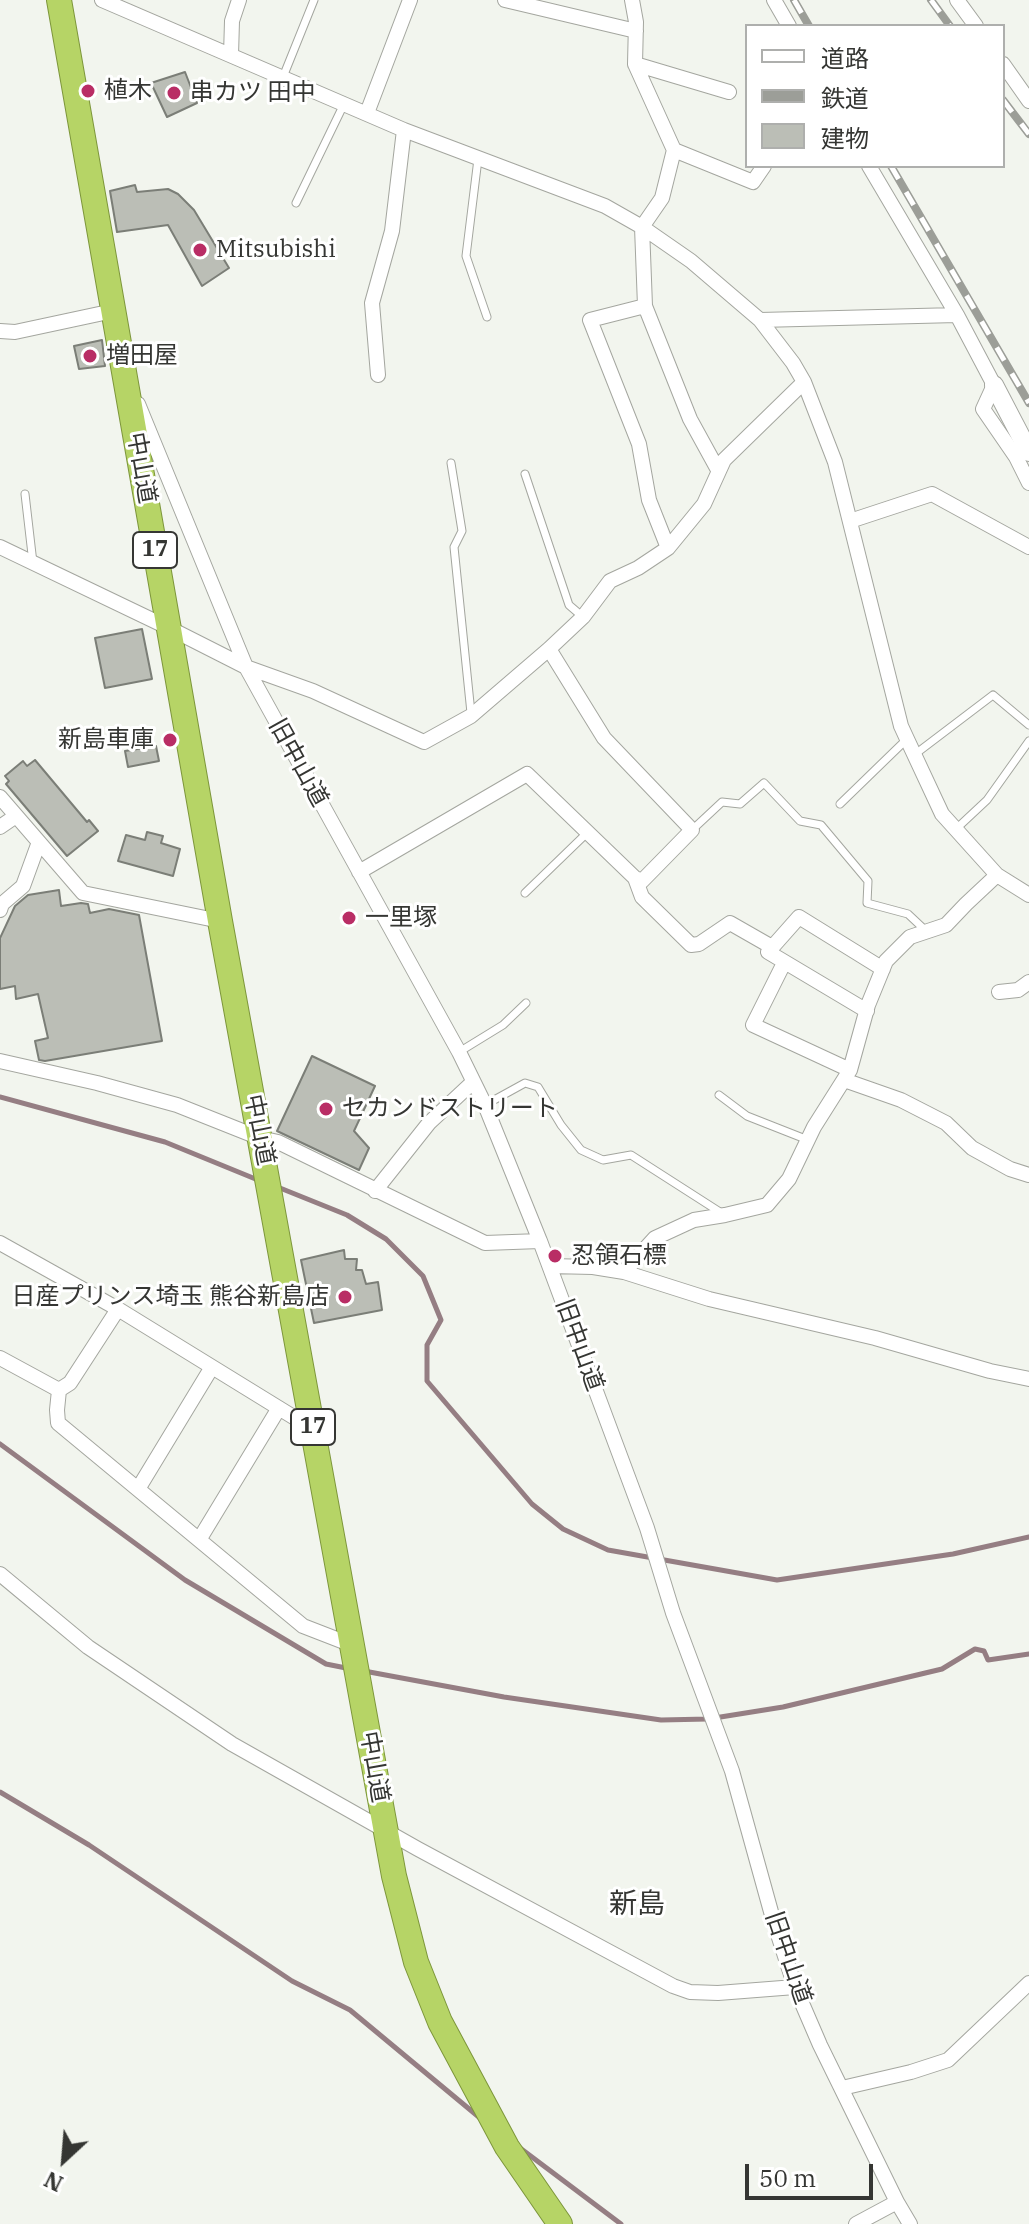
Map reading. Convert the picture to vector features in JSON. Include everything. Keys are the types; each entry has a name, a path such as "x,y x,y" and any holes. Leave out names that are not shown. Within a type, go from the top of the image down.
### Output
{"highway":[{"name":"中山道","path":"59,0 220,921 394,1876 416,1962 440,2022 507,2147 560,2224"}],"street":[{"path":"102,0 404,130 605,206 691,261 760,320 804,382 835,462 901,726 914,755 942,814 997,875 1029,895"},
{"path":"231,55 232,21 239,0"},
{"path":"367,113 410,0"},
{"path":"505,0 636,31"},
{"path":"632,0 636,31 635,64 674,150 662,198 642,227 645,306 690,419 718,470"},
{"path":"774,0 788,24"},
{"path":"957,0 975,24"},
{"path":"635,64 729,92"},
{"path":"1005,67 1029,101"},
{"path":"378,375 372,303 392,231 404,130"},
{"path":"674,150 753,182 763,168"},
{"path":"870,168 957,315 1029,452"},
{"path":"645,306 590,320 639,444 649,500 668,548"},
{"path":"0,331 15,332 113,311"},
{"path":"760,320 957,315"},
{"name":"旧中山道","path":"122,363 246,667 459,1052 485,1105 550,1266 732,1771 795,1987 910,2224"},
{"path":"0,547 246,667 313,691 424,742 471,716 549,649 583,617 610,581 638,568 668,548 704,504 724,460 804,382"},
{"path":"994,385 983,409 1016,457 1029,483"},
{"path":"850,521 932,494 1029,547"},
{"path":"359,872 527,774 635,878 642,881 692,830 604,738 549,649"},
{"path":"0,797 83,893 220,921"},
{"path":"0,827 16,816"},
{"path":"0,910 2,904 23,886 39,842"},
{"path":"624,1272 655,1238 694,1220 767,1205 789,1179 808,1140 847,1075 886,961 910,937 946,925 997,875"},
{"path":"635,878 642,897 691,945 699,944 730,923 772,947"},
{"path":"867,1011 768,952 799,917 883,969"},
{"path":"784,963 753,1025 935,1117 946,1123 972,1148 1010,1169 1029,1175"},
{"path":"999,992 1018,990 1029,982"},
{"path":"0,1061 177,1105 260,1138 278,1142 485,1243 540,1241"},
{"path":"375,1191 429,1123 473,1082"},
{"path":"0,1243 118,1309 295,1418 312,1422"},
{"path":"550,1266 593,1267 624,1272 709,1299 875,1338 1029,1379"},
{"path":"59,1390 70,1383 118,1309"},
{"path":"0,1358 59,1390"},
{"path":"138,1489 212,1367"},
{"path":"59,1390 58,1423 303,1626 355,1662"},
{"path":"199,1540 279,1408"},
{"path":"0,1574 88,1647 232,1744 673,1986 690,1992 718,1993 795,1987"},
{"path":"842,2088 948,2060 1029,1983"},
{"path":"856,2224 897,2202"}],"lane":[{"path":"283,77 314,0"},
{"path":"296,203 345,103"},
{"path":"478,158 466,256 487,317"},
{"path":"451,463 462,531 454,547 471,716"},
{"path":"525,474 569,605 583,617"},
{"path":"25,494 33,563"},
{"path":"914,755 993,695 1029,725"},
{"path":"840,804 907,739"},
{"path":"956,829 987,800 1029,741"},
{"path":"692,830 722,802 740,804 764,783 800,821 821,825 868,881 867,903 908,914 926,932"},
{"path":"525,893 588,832"},
{"path":"459,1052 503,1025 526,1003"},
{"path":"485,1105 525,1083 538,1087 561,1125 581,1150 603,1160 631,1155 725,1215"},
{"path":"719,1095 747,1116 808,1140"}],"building":[{"name":"串カツ 田中","path":"185,72 197,103 167,117 151,83"},
{"name":"Mitsubishi","path":"135,185 137,192 168,189 178,194 194,210 229,268 202,286 168,225 117,232 110,191"},
{"name":"増田屋","path":"102,340 105,366 79,369 74,346"},
{"path":"142,629 152,679 105,688 95,638"},
{"path":"156,746 159,761 128,767 125,751"},
{"path":"35,760 98,831 67,856 6,784 9,781 5,776 23,761 27,766"},
{"path":"147,832 163,836 161,843 180,849 173,876 118,861 126,835 145,840"},
{"path":"59,890 61,906 81,903 88,904 90,913 109,909 139,915 162,1041 39,1060 35,1041 48,1038 38,994 16,999 15,986 0,989 0,938 15,906 28,895"},
{"name":"セカンドストリート","path":"312,1056 375,1086 354,1131 369,1148 359,1170 277,1131"},
{"name":"日産プリンス埼玉 熊谷新島店","path":"344,1250 345,1259 357,1259 356,1270 362,1270 366,1284 378,1282 382,1310 314,1323 301,1260"}],"waterway":[{"path":"0,1097 165,1142 258,1180"},
{"path":"275,1186 347,1215 386,1239 423,1276 441,1320 427,1345 427,1381 532,1504 563,1529 608,1550 777,1580 953,1554 1029,1537"},
{"path":"0,1444 185,1580 326,1664 351,1669"},
{"path":"364,1671 504,1697 661,1720 708,1719 783,1707 942,1669 975,1649 984,1651 988,1660 1029,1654"},
{"path":"0,1792 89,1845 292,1981 350,2010 480,2118"},
{"path":"520,2148 621,2224"}],"railway":[{"path":"794,0 808,24"},
{"path":"931,0 949,24"},
{"path":"1005,103 1029,134"},
{"path":"892,168 1029,403"}],"place":[{"name":"植木","path":"88,91"},
{"name":"串カツ 田中","path":"174,93"},
{"name":"Mitsubishi","path":"200,250"},
{"name":"増田屋","path":"90,356"},
{"name":"新島車庫","path":"170,740"},
{"name":"一里塚","path":"349,918"},
{"name":"セカンドストリート","path":"326,1109"},
{"name":"忍領石標","path":"555,1256"},
{"name":"日産プリンス埼玉 熊谷新島店","path":"345,1297"}],"district":[{"name":"新島","path":"637,1905"}]}
